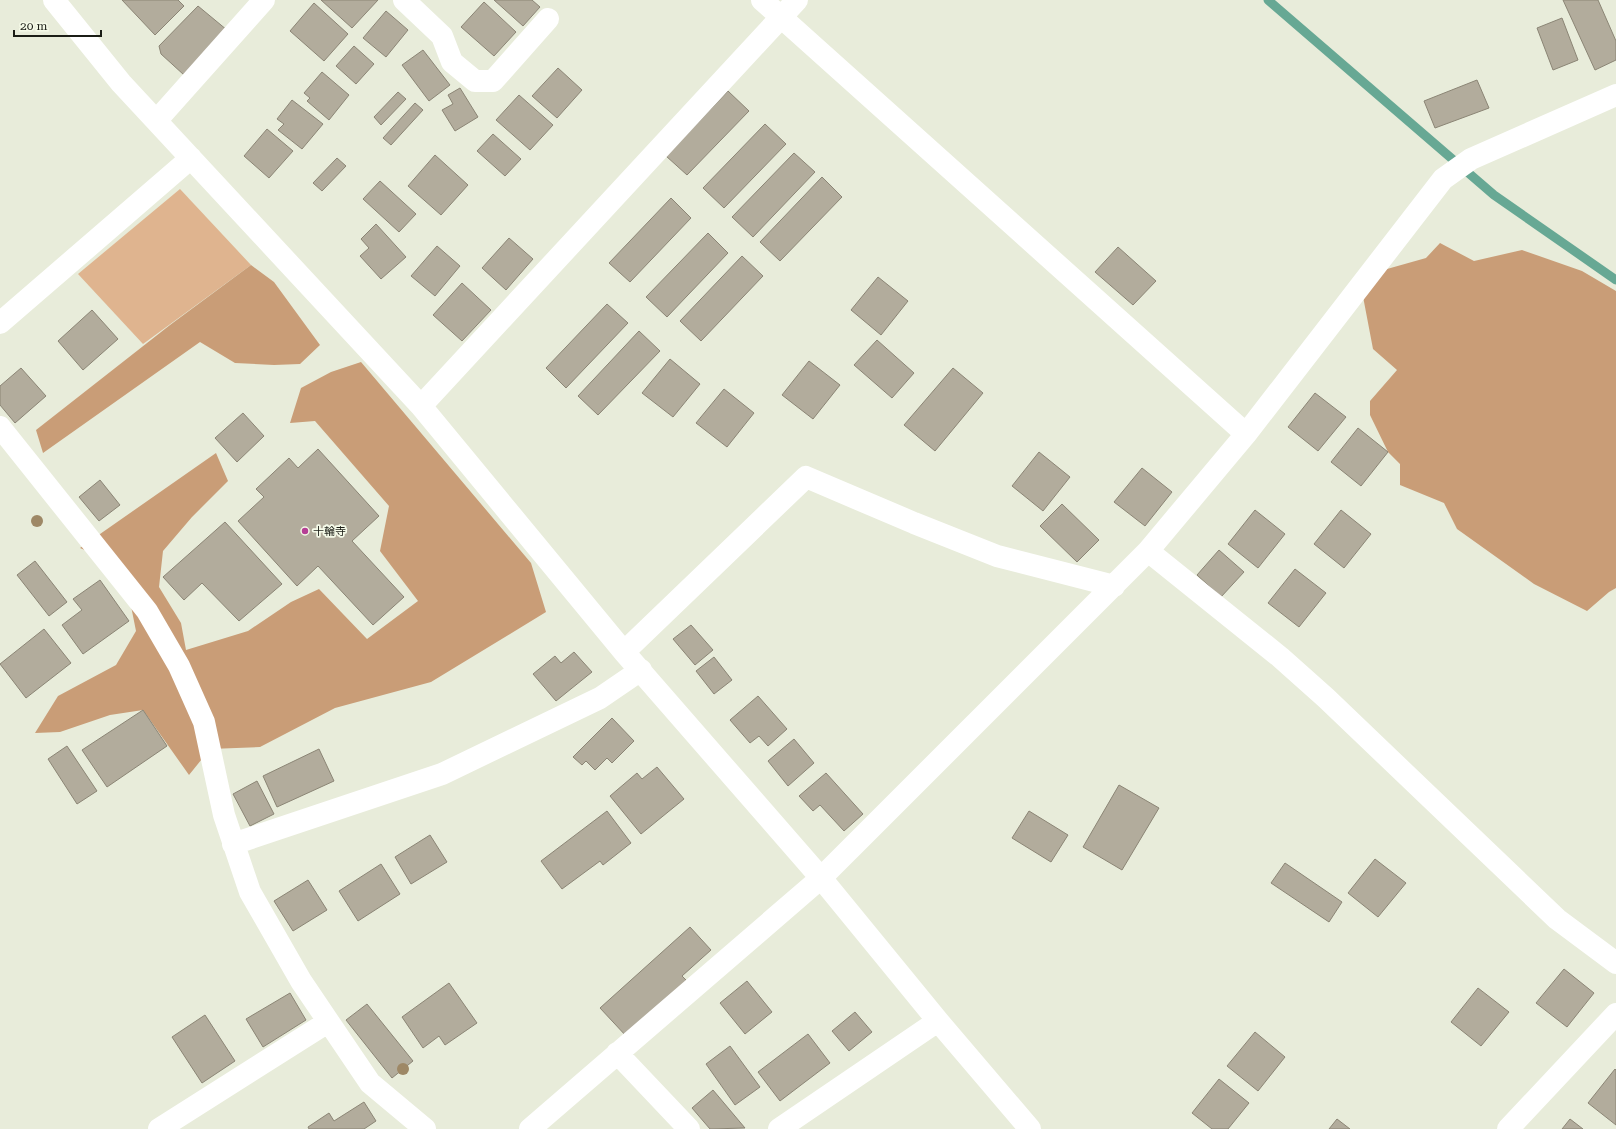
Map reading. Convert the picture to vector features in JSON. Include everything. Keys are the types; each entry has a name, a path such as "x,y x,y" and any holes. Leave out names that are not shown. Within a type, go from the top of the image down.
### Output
{"street":[{"path":"54,0 122,82 421,406 624,652 821,878 1030,1129"},
{"path":"157,120 264,0"},
{"path":"404,0 442,36 452,62 475,81 493,81 548,19"},
{"path":"762,0 1246,434"},
{"path":"421,406 782,18 797,0"},
{"path":"530,1129 821,878 1148,551 1246,434 1443,179 1471,159 1616,95"},
{"path":"0,323 191,158"},
{"path":"0,427 8,451 147,611 179,666 204,722 224,815 250,892 301,981 370,1083 425,1129"},
{"path":"624,652 806,477 914,523 997,556 1114,586"},
{"path":"1148,551 1280,657 1326,698 1557,920 1616,963"},
{"path":"233,844 442,774 600,698 641,670"},
{"path":"1508,1129 1616,1014"},
{"path":"779,1129 938,1020"},
{"path":"159,1129 328,1022"},
{"path":"617,1053 689,1129"}],"shaded area":[{"path":"180,189 251,265 143,344 78,274"},
{"path":"1440,243 1474,261 1522,250 1582,271 1616,291 1616,588 1609,592 1587,611 1534,584 1457,529 1444,503 1400,485 1400,464 1388,452 1370,415 1370,401 1397,370 1373,349 1361,286 1387,269 1426,258"},
{"path":"251,265 274,282 320,345 300,364 274,365 235,363 200,342 43,453 36,430 170,325"},
{"path":"361,362 531,563 546,612 431,682 335,708 260,747 210,749 189,775 143,710 110,715 60,732 35,733 58,696 116,665 136,631 127,586 106,559 80,548 216,453 228,481 192,517 163,551 159,587 181,623 186,650 248,631 291,602 319,589 367,639 418,601 380,551 389,506 315,421 290,423 301,388 331,372"}],"building":[{"path":"122,0 178,0 184,6 155,35"},
{"path":"321,0 378,0 352,28"},
{"path":"494,0 532,0 540,7 523,26"},
{"path":"1563,0 1598,0 1616,41 1616,60 1595,70"},
{"path":"484,2 516,32 494,56 461,27"},
{"path":"314,3 348,34 324,61 290,31"},
{"path":"198,6 227,30 184,75 161,54 159,46"},
{"path":"386,11 408,30 386,57 363,38"},
{"path":"1562,18 1578,60 1553,70 1537,28"},
{"path":"354,46 374,64 356,84 336,66"},
{"path":"423,50 450,85 429,101 402,65"},
{"path":"558,68 582,90 557,118 532,96"},
{"path":"322,72 349,95 329,120 307,101 310,98 304,93"},
{"path":"1477,80 1489,108 1435,128 1424,101"},
{"path":"460,88 478,117 455,131 442,110 453,104 448,95"},
{"path":"728,91 749,111 687,175 666,156"},
{"path":"398,92 406,99 381,125 374,117"},
{"path":"519,95 553,125 530,150 496,120"},
{"path":"292,100 323,124 302,149 278,130 284,124 277,119"},
{"path":"415,103 423,110 391,145 383,138"},
{"path":"765,124 786,144 724,208 703,188"},
{"path":"267,129 293,151 269,178 244,156"},
{"path":"493,134 521,159 505,176 477,151"},
{"path":"794,153 815,172 753,237 732,217"},
{"path":"435,155 468,185 441,215 408,186"},
{"path":"337,158 346,166 322,191 313,183"},
{"path":"822,177 842,197 780,261 760,242"},
{"path":"380,181 416,214 399,232 363,199"},
{"path":"671,198 691,218 630,282 609,263"},
{"path":"376,224 406,257 381,279 360,256 369,248 361,239"},
{"path":"708,233 728,253 667,317 646,297"},
{"path":"509,238 533,259 506,290 482,268"},
{"path":"437,246 460,266 435,296 411,276"},
{"path":"1118,247 1156,281 1133,305 1095,272"},
{"path":"742,256 763,276 701,341 680,321"},
{"path":"878,277 908,301 881,335 851,310"},
{"path":"462,283 491,310 462,341 433,315"},
{"path":"607,304 628,323 566,388 546,368"},
{"path":"92,310 118,339 83,370 58,341"},
{"path":"639,331 660,351 598,415 578,396"},
{"path":"877,340 914,373 892,398 854,365"},
{"path":"670,359 700,384 673,417 642,393"},
{"path":"809,361 840,385 813,419 782,395"},
{"path":"21,368 46,396 15,423 0,405 0,386"},
{"path":"953,368 983,393 935,451 904,425"},
{"path":"724,389 754,413 727,447 696,423"},
{"path":"1315,393 1346,417 1318,451 1288,427"},
{"path":"243,413 264,436 237,462 215,438"},
{"path":"1358,428 1388,452 1361,486 1331,462"},
{"name":"十輪寺","path":"318,449 379,516 352,541 404,597 373,625 318,566 297,586 238,521 264,497 256,489 289,458 298,468"},
{"path":"1039,452 1070,477 1043,511 1012,486"},
{"path":"1142,468 1172,492 1145,526 1114,502"},
{"path":"100,480 120,505 99,521 79,497"},
{"path":"1062,504 1099,540 1077,562 1040,526"},
{"path":"1255,510 1285,534 1258,568 1228,544"},
{"path":"1341,510 1371,534 1344,568 1314,544"},
{"path":"225,522 282,584 239,621 202,583 184,600 163,577"},
{"path":"1219,550 1244,572 1221,597 1197,575"},
{"path":"35,561 67,602 49,616 17,575"},
{"path":"1295,569 1326,593 1299,627 1268,603"},
{"path":"100,580 129,621 83,654 62,625 82,610 73,599"},
{"path":"691,625 713,650 695,665 673,639"},
{"path":"44,629 71,663 26,698 0,664"},
{"path":"574,652 592,672 556,701 533,674 555,656 561,663"},
{"path":"714,657 732,680 714,694 696,671"},
{"path":"758,696 787,729 768,746 759,736 750,743 730,720"},
{"path":"143,710 167,746 107,787 82,750"},
{"path":"612,718 634,741 612,763 607,758 595,770 586,761 582,765 573,757"},
{"path":"794,739 814,763 788,786 768,761"},
{"path":"67,746 97,791 77,804 48,759"},
{"path":"319,749 334,781 277,807 263,776"},
{"path":"657,767 684,799 641,834 610,796 637,773 642,779"},
{"path":"826,773 863,814 844,831 820,805 813,811 799,796"},
{"path":"257,781 274,814 250,826 233,794"},
{"path":"1119,785 1159,808 1122,870 1083,847"},
{"path":"607,811 631,843 603,865 600,861 562,889 541,861"},
{"path":"1029,811 1068,835 1051,862 1012,838"},
{"path":"430,835 447,862 411,884 395,857"},
{"path":"1375,859 1406,883 1378,917 1348,893"},
{"path":"1285,863 1342,902 1329,922 1271,883"},
{"path":"381,864 400,894 358,921 339,891"},
{"path":"308,880 327,910 293,931 274,901"},
{"path":"690,927 711,950 682,976 688,982 627,1037 600,1008"},
{"path":"1564,969 1594,993 1567,1027 1536,1003"},
{"path":"747,981 772,1012 745,1034 720,1003"},
{"path":"449,983 477,1023 445,1045 439,1036 423,1048 402,1017"},
{"path":"1478,988 1509,1012 1481,1046 1451,1022"},
{"path":"290,993 306,1020 263,1047 246,1019"},
{"path":"367,1004 413,1061 392,1078 346,1020"},
{"path":"855,1012 872,1032 849,1051 832,1031"},
{"path":"205,1015 235,1061 202,1083 172,1037"},
{"path":"1255,1032 1285,1057 1258,1091 1227,1066"},
{"path":"808,1034 830,1063 780,1101 758,1072"},
{"path":"730,1046 760,1087 735,1105 706,1064"},
{"path":"1615,1069 1616,1070 1616,1125 1588,1103"},
{"path":"1219,1079 1249,1103 1228,1129 1212,1129 1192,1113"},
{"path":"713,1090 745,1128 710,1129 692,1108"},
{"path":"364,1102 376,1121 364,1129 309,1129 308,1127 329,1113 334,1121"},
{"path":"1337,1119 1350,1129 1329,1129"},
{"path":"1570,1119 1583,1129 1562,1129"}],"waterway":[{"path":"1268,0 1494,195 1616,280"}],"place":[{"name":"十輪寺","path":"305,531"}]}
